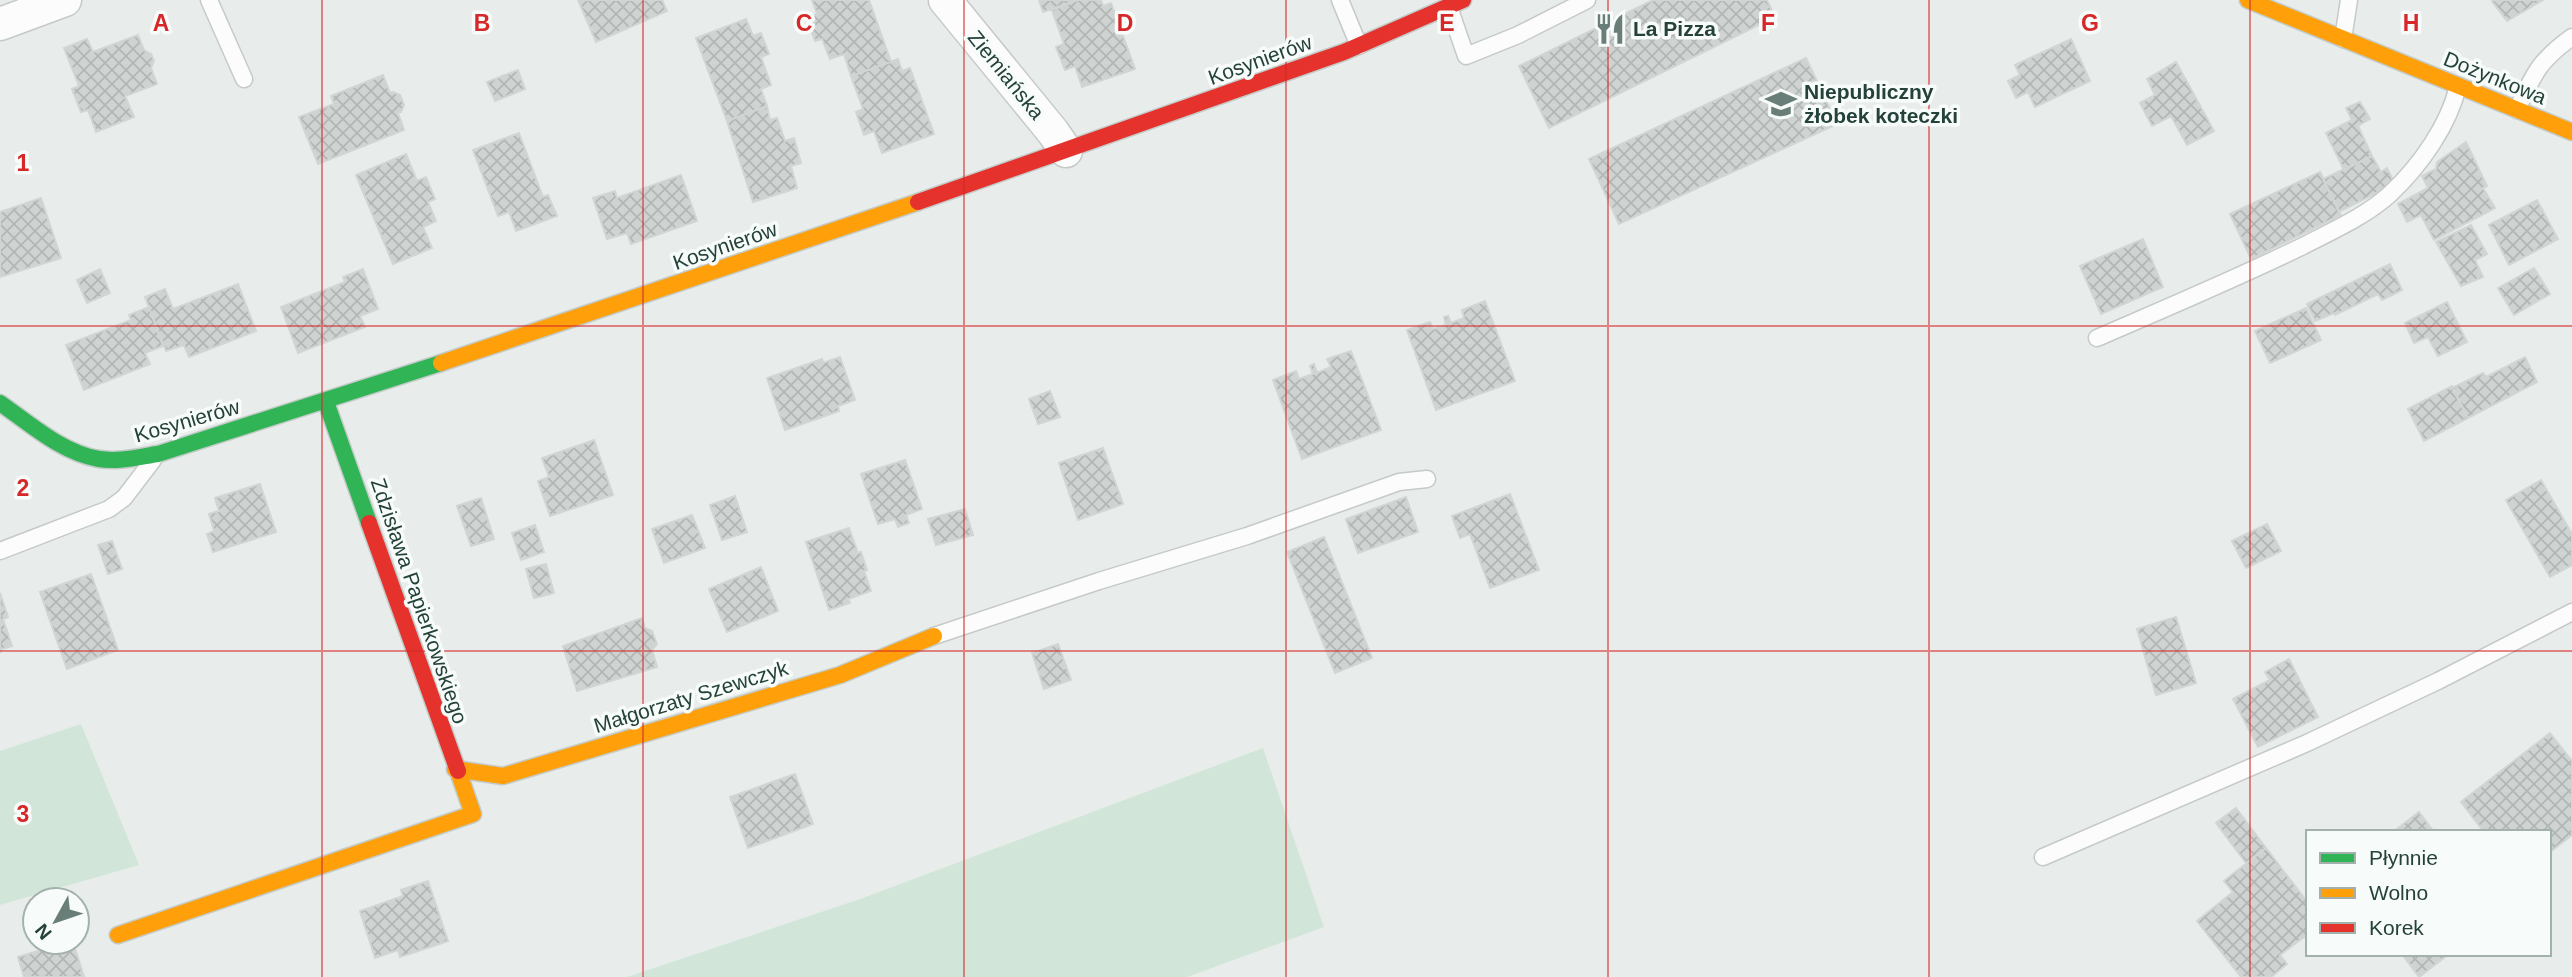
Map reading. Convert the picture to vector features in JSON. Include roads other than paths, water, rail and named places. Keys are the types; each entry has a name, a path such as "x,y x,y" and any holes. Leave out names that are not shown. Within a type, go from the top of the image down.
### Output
{"street":[{"path":"0,24 65,0"},
{"name":"Ziemiańska","path":"945,0 1066,151"},
{"name":"Dożynkowa","path":"2248,0 2572,132"},
{"name":"Kosynierów","path":"0,402 63,446 97,459 122,460 158,454 326,402 856,225 1359,46 1456,3"},
{"name":"Zdzisława Papierkowskiego","path":"118,935 473,814 326,402"},
{"name":"Małgorzaty Szewczyk","path":"456,769 503,776 840,675 934,636"}],"lane":[{"path":"209,0 244,79"},
{"path":"1340,0 1359,46"},
{"path":"1456,3 1466,56 1518,35 1587,0"},
{"path":"2343,39 2349,0"},
{"path":"2517,110 2528,85 2547,56 2572,37"},
{"path":"2097,338 2257,268 2346,224 2390,194 2432,144 2453,108 2458,86"},
{"path":"0,551 109,509 124,498 158,454"},
{"path":"934,636 1247,536 1399,482 1427,479"},
{"path":"2043,857 2307,743 2438,681 2572,612"}],"place":[{"name":"La Pizza","path":"1610,29"},
{"name":"Niepubliczny żłobek koteczki","path":"1781,104"}]}
